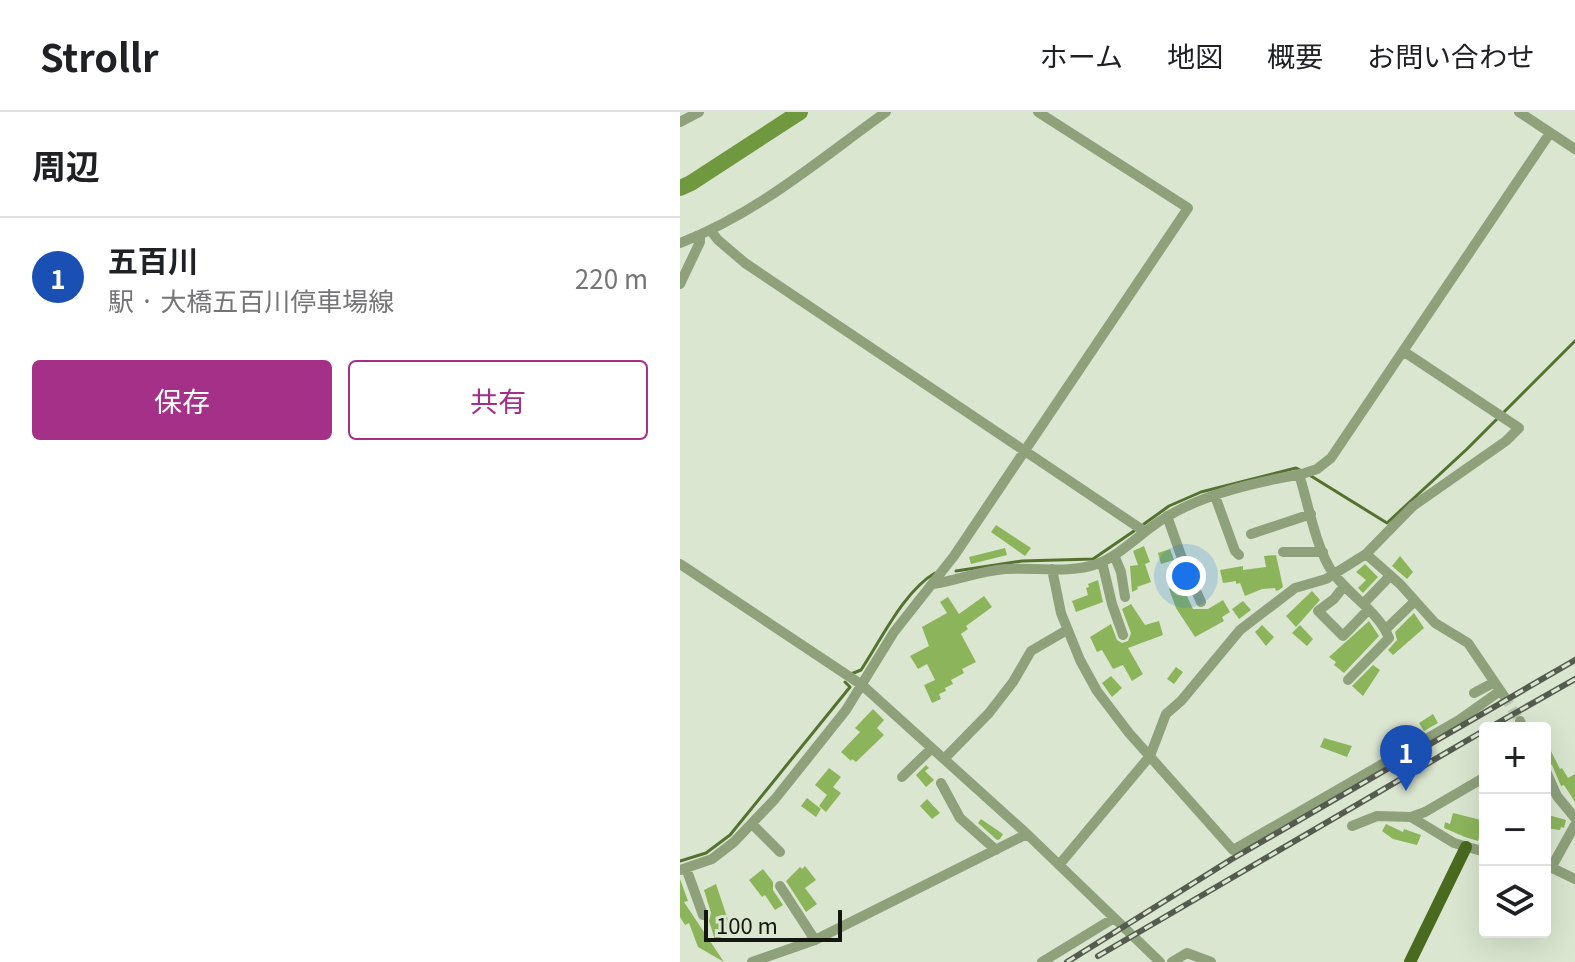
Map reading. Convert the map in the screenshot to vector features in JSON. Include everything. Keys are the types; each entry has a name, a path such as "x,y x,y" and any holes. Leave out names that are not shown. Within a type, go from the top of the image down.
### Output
{"main road":[{"path":"1410,962 1460,845"}],"street":[{"path":"680,122 699,112"},
{"path":"680,243 711,231 783,189 886,112"},
{"path":"703,915 683,869 712,859 734,842 838,720 894,632 933,584 1026,452 1188,208 1038,112"},
{"path":"1519,112 1575,149"},
{"path":"933,584 991,571 1086,567 1114,555 1144,531 1193,503 1317,469 1331,458 1550,133"},
{"path":"711,231 745,263 1144,531"},
{"path":"680,284 700,242 700,235"},
{"path":"1059,865 1150,756 1166,714 1181,701 1240,630 1295,588 1326,579 1366,554 1413,506 1506,441 1519,428 1403,351"},
{"path":"1300,474 1323,552 1334,574 1387,628 1389,638 1348,680"},
{"path":"1215,496 1239,555"},
{"path":"1251,534 1311,514"},
{"path":"1167,516 1201,602"},
{"path":"1283,552 1323,552"},
{"path":"1366,554 1440,627 1468,643 1499,690"},
{"path":"1114,555 1121,572 1125,597"},
{"path":"1102,562 1123,635"},
{"path":"680,564 862,685 1027,834 1154,960"},
{"path":"1052,569 1067,630 1097,691 1233,850 1459,720 1499,690"},
{"path":"1344,586 1334,599 1318,611 1343,636 1390,576"},
{"path":"1387,628 1415,601"},
{"path":"944,759 989,713 1013,682 1031,651 1067,630"},
{"path":"1474,693 1499,690"},
{"path":"902,777 932,748"},
{"path":"1352,826 1377,816 1411,817 1425,812 1479,780"},
{"path":"1551,782 1557,796 1575,818"},
{"path":"941,783 960,818 996,850"},
{"path":"1411,817 1460,845 1479,850"},
{"path":"752,824 780,852"},
{"path":"1551,861 1575,825"},
{"path":"752,962 815,940 1027,834"},
{"path":"1551,867 1575,879"},
{"path":"780,886 815,940"},
{"path":"1042,962 1114,918"},
{"path":"1172,962 1187,953 1211,962"}],"building":[{"path":"996,525 1031,548 1025,556 991,532"},
{"path":"1144,546 1150,562 1145,564 1151,582 1132,592 1130,566 1138,565 1133,551"},
{"path":"1005,548 1007,555 971,564 969,557"},
{"path":"1170,549 1174,560 1161,564 1158,553"},
{"path":"1276,555 1283,587 1279,590 1262,589 1245,596 1240,583 1223,583 1220,570 1243,566 1243,570 1266,567 1264,556"},
{"path":"1400,556 1413,572 1407,579 1392,566"},
{"path":"1365,564 1378,577 1363,593 1358,588 1366,580 1356,572"},
{"path":"1098,580 1103,602 1076,612 1072,601 1088,595 1088,584"},
{"path":"1182,584 1193,609 1208,609 1223,600 1230,612 1222,617 1224,621 1195,637 1176,608 1169,589"},
{"path":"1312,591 1320,600 1296,627 1286,616"},
{"path":"984,596 992,607 966,626 968,629 961,634 976,662 962,669 964,673 951,680 953,684 939,694 941,699 932,703 924,685 935,680 927,664 918,669 910,656 929,646 922,627 947,613 940,602 948,597 959,614"},
{"path":"1243,601 1251,610 1239,619 1232,609"},
{"path":"1131,604 1145,625 1159,621 1163,635 1128,648 1143,674 1132,681 1123,665 1113,669 1102,650 1097,652 1090,637 1111,624 1117,640 1122,643 1128,641 1131,633 1122,609"},
{"path":"1414,613 1424,628 1393,655 1388,650 1397,640 1395,632"},
{"path":"1369,621 1379,636 1344,673 1329,657"},
{"path":"1262,625 1274,637 1266,646 1255,632"},
{"path":"1300,625 1313,639 1307,646 1292,633"},
{"path":"1373,665 1380,670 1363,696 1352,686"},
{"path":"1176,667 1183,672 1174,684 1167,679"},
{"path":"1111,676 1122,688 1112,697 1102,683"},
{"path":"873,709 884,720 877,728 884,735 856,762 851,761 841,752 860,732 855,728"},
{"path":"1433,714 1438,723 1424,731 1419,723"},
{"path":"1403,730 1409,740 1398,746 1392,736"},
{"path":"1324,738 1352,746 1347,757 1320,747"},
{"path":"1551,751 1568,778 1575,774 1575,802 1564,785 1561,786 1552,765"},
{"path":"926,765 929,768 925,771 934,780 926,787 916,775"},
{"path":"829,768 841,777 833,787 841,793 826,812 819,806 827,795 815,785"},
{"path":"807,798 821,809 816,817 801,806"},
{"path":"927,799 940,813 932,819 920,806"},
{"path":"1453,813 1479,820 1478,841 1444,828 1445,822 1450,824"},
{"path":"1551,816 1566,820 1564,828 1551,829"},
{"path":"981,819 1003,834 1000,839 997,840 978,823"},
{"path":"1386,824 1403,832 1404,829 1421,835 1417,845 1393,839 1382,831"},
{"path":"805,866 816,880 805,888 817,904 806,912 786,881"},
{"path":"763,869 773,882 773,890 783,905 775,910 749,880"},
{"path":"680,879 688,901 684,902 724,962 698,947 689,923 685,925 680,917"},
{"path":"716,884 728,920 734,918 743,928 715,940 704,890"}],"waterway":[{"path":"680,188 800,112"},
{"path":"1311,476 1387,523 1467,449 1575,341"},
{"path":"1144,524 1169,506 1201,492 1296,468 1300,470"},
{"path":"956,571 1022,561 1093,559 1134,531"},
{"path":"851,674 861,670 903,604 935,573"},
{"path":"680,861 706,853 730,835 850,687 845,682"}],"tunnel":[{"path":"1504,696 1520,721"}],"railway":[{"path":"1067,962 1232,859 1575,660"},
{"path":"1500,722 1575,679"},
{"path":"1098,956 1479,734"}],"place":[{"name":"五百川","path":"1406,791"}]}
